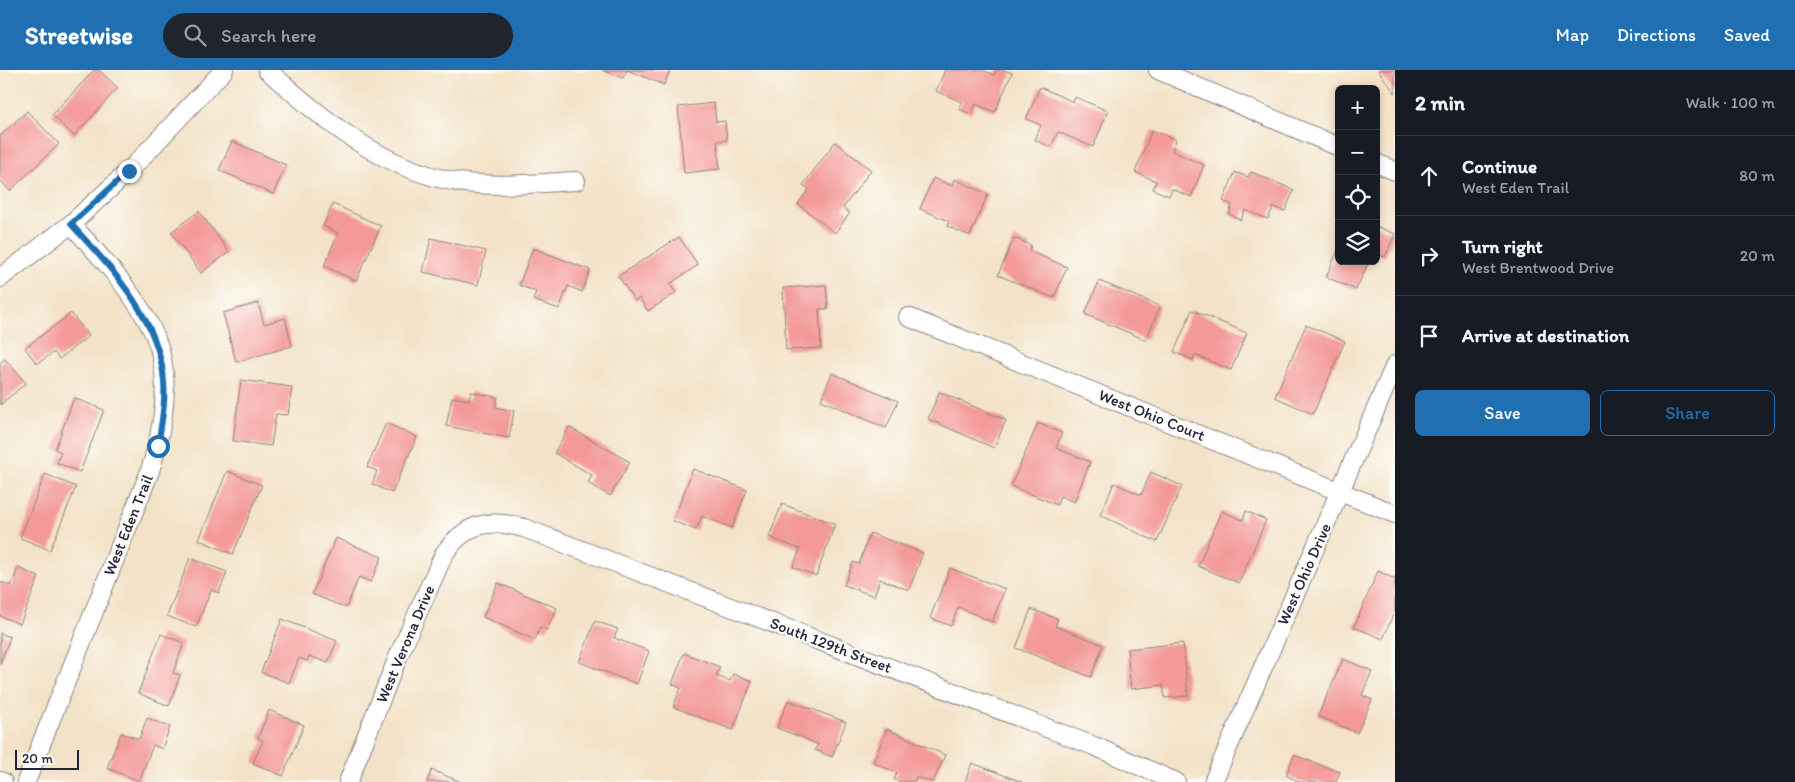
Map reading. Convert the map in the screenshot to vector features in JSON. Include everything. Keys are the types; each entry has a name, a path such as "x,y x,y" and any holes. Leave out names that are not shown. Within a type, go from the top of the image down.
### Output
{"street":[{"path":"0,278 71,224 129,171 224,70"},
{"path":"268,70 353,140 372,152 437,177 460,182 493,185 576,181"},
{"path":"1158,70 1335,145"},
{"path":"1380,165 1395,171"},
{"name":"West Eden Trail","path":"26,782 150,471 158,446 164,406 164,382 155,336 134,301 97,252 71,224"},
{"name":"West Ohio Court","path":"908,317 1395,514"},
{"name":"West Ohio Drive","path":"1213,782 1395,365"},
{"name":"South 129th Street","path":"482,524 508,523 524,528 1094,746 1176,782"},
{"name":"West Verona Drive","path":"348,782 398,657 444,554 454,540 466,530 482,524"}],"building":[{"path":"94,70 99,70 118,88 74,136 52,115"},
{"path":"602,70 627,70 623,78"},
{"path":"627,70 670,70 664,85"},
{"path":"945,70 983,70 994,75 996,70 1012,73 995,112 976,104 971,114 959,109 962,102 936,91"},
{"path":"1378,70 1395,70 1395,93"},
{"path":"1040,87 1073,102 1075,97 1108,111 1093,147 1058,132 1051,147 1035,140 1041,125 1026,119"},
{"path":"714,103 716,122 725,121 727,140 717,141 720,169 684,173 678,107"},
{"path":"27,111 59,144 10,191 0,180 0,136"},
{"path":"1152,130 1176,140 1172,151 1204,165 1191,197 1172,189 1169,196 1153,189 1156,181 1135,172"},
{"path":"232,141 286,165 273,194 219,170"},
{"path":"835,142 871,170 843,208 850,213 835,233 798,204 809,189 803,185"},
{"path":"1235,172 1248,177 1251,172 1294,190 1285,211 1273,207 1268,219 1245,210 1241,220 1229,214 1232,205 1223,201"},
{"path":"933,178 952,186 954,179 988,194 970,236 947,226 949,221 920,209"},
{"path":"333,204 381,226 356,281 324,266 338,233 323,226"},
{"path":"199,211 229,252 201,273 171,232"},
{"path":"1380,228 1395,234 1385,257 1380,255"},
{"path":"679,237 698,265 670,284 676,293 648,311 639,298 635,301 618,276"},
{"path":"431,238 486,251 478,285 423,272"},
{"path":"1014,238 1031,245 1029,251 1067,267 1054,298 998,275"},
{"path":"533,248 590,270 582,292 568,286 559,309 533,300 536,292 519,285"},
{"path":"1335,257 1335,265 1367,265 1356,290 1326,277"},
{"path":"1099,281 1160,306 1146,340 1085,314"},
{"path":"826,285 828,309 819,309 821,348 786,350 783,288"},
{"path":"258,303 264,324 285,318 292,346 236,362 223,313"},
{"path":"1192,310 1247,333 1231,370 1195,355 1193,360 1174,352"},
{"path":"71,313 89,336 59,359 54,352 37,364 25,348"},
{"path":"1306,325 1345,341 1313,414 1275,397"},
{"path":"5,359 26,383 0,405 0,363"},
{"path":"832,373 898,401 886,428 821,400"},
{"path":"241,380 292,387 288,415 276,414 271,446 233,441"},
{"path":"471,392 497,397 496,407 514,411 509,438 446,426 452,397 469,400"},
{"path":"939,392 1006,420 994,448 928,419"},
{"path":"74,398 104,410 80,472 57,463 61,452 55,449"},
{"path":"386,423 417,437 392,493 372,484 377,471 367,467"},
{"path":"1038,423 1062,433 1056,448 1090,462 1074,502 1060,496 1057,505 1011,486"},
{"path":"569,427 630,462 610,496 588,483 592,475 554,453"},
{"path":"693,469 747,490 732,528 702,516 696,530 673,521"},
{"path":"227,471 262,485 233,554 199,540"},
{"path":"1151,472 1182,486 1157,542 1100,515 1114,483 1141,495"},
{"path":"45,474 76,487 50,550 20,538"},
{"path":"782,504 835,524 816,576 793,567 800,549 769,537"},
{"path":"1221,511 1243,520 1246,511 1266,520 1239,583 1198,566"},
{"path":"870,533 923,553 909,590 880,579 874,596 844,585 853,562 859,564"},
{"path":"336,538 382,557 371,582 359,577 346,608 312,594"},
{"path":"190,558 227,572 219,593 211,590 196,627 167,616"},
{"path":"18,568 39,577 20,624 0,616 0,582 11,586"},
{"path":"950,568 1005,589 992,622 958,607 951,626 930,618"},
{"path":"1378,571 1395,579 1395,610 1383,639 1354,627"},
{"path":"498,583 557,608 547,630 540,627 535,640 483,617"},
{"path":"1031,609 1058,619 1055,626 1103,645 1091,677 1016,648"},
{"path":"282,619 337,641 328,663 309,656 307,661 299,658 289,683 261,672"},
{"path":"595,621 618,629 614,638 649,651 637,684 579,662"},
{"path":"0,633 10,637 0,664"},
{"path":"161,634 184,643 173,673 180,675 169,706 138,693"},
{"path":"1183,643 1188,696 1165,698 1163,685 1131,689 1127,649"},
{"path":"684,653 720,667 716,676 730,681 733,674 752,681 733,730 673,707 681,688 672,684"},
{"path":"1343,659 1372,671 1362,695 1372,700 1357,733 1318,716"},
{"path":"788,700 846,722 832,757 815,750 818,744 777,728"},
{"path":"269,710 304,725 283,776 253,763 263,741 258,738"},
{"path":"147,718 170,727 162,749 153,745 139,781 107,768 121,733 139,739"},
{"path":"887,729 945,755 933,782 916,777 914,782 900,782 894,779 897,773 873,762"},
{"path":"1294,755 1340,772 1336,782 1299,782 1286,775"},
{"path":"972,763 1022,782 965,782"},
{"path":"432,770 461,782 427,782"}],"route":[{"path":"129,171 71,224 97,252 134,301 155,336 161,358 164,382 164,406 158,446"}]}
